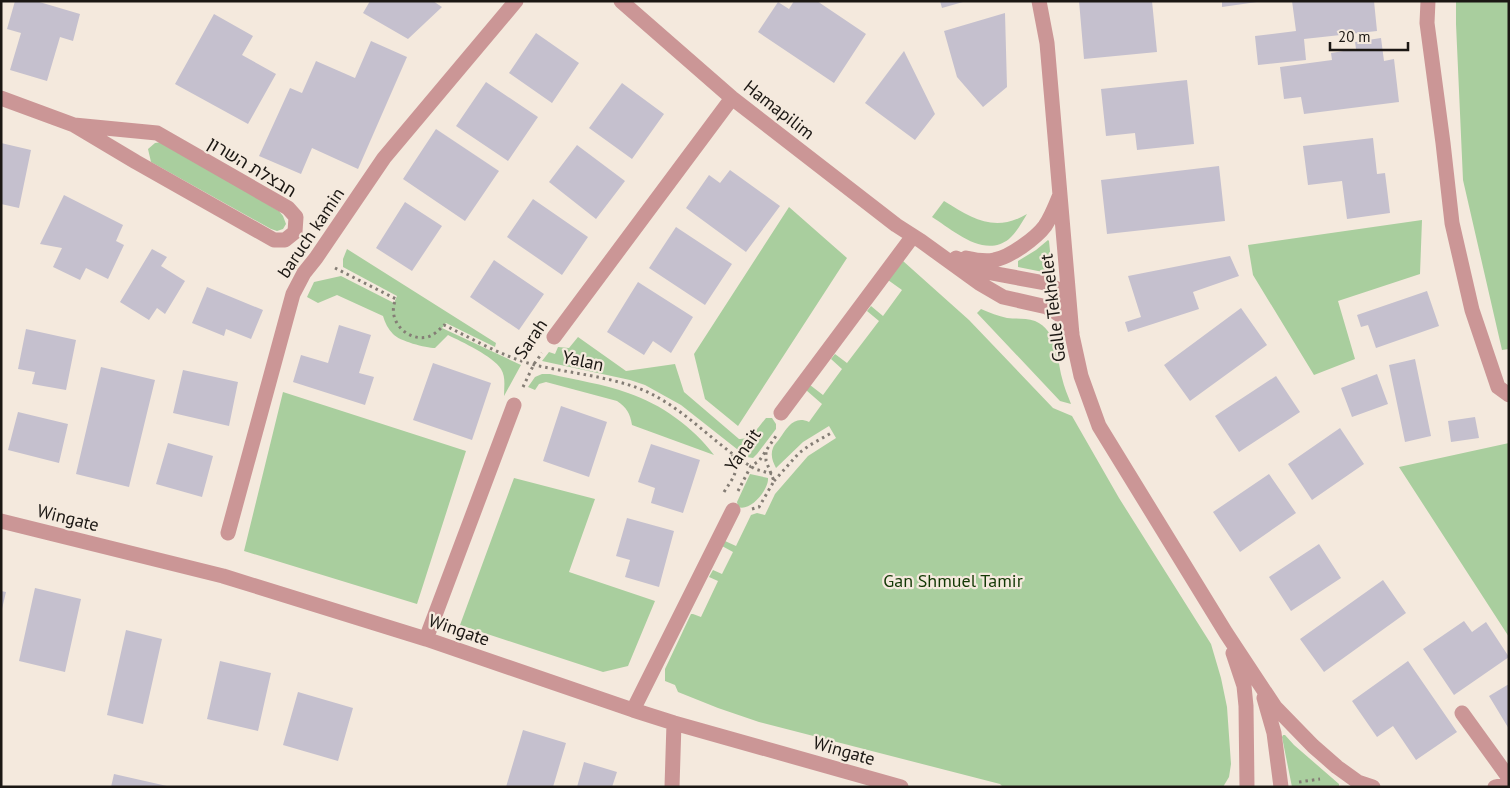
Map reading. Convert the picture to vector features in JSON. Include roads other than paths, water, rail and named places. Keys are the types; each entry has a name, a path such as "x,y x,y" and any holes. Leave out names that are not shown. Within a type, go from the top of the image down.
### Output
{"street":[{"name":"baruch kamin","path":"228,533 293,294 304,273 384,158 516,1"},
{"name":"Hamapilim","path":"621,1 732,98 896,225 944,253 986,272 1045,283 1057,289 1064,297 1071,311"},
{"name":"Galle Tekhelet","path":"1039,1 1047,43 1072,335 1081,376 1099,426 1226,633 1275,707 1312,746 1358,782 1373,787"},
{"path":"1428,1 1427,22 1452,223 1472,310 1498,387 1509,395"},
{"name":"חבצלת השרון","path":"1,98 74,125 274,240 284,240 295,232 296,217 288,208 157,133 74,125"},
{"name":"Sarah","path":"554,338 732,98"},
{"name":"Hamapilim","path":"944,253 980,261 995,260 1012,254 1044,227 1060,196"},
{"name":"Hamapilim","path":"917,238 979,284 1003,297 1047,307 1054,311 1060,315 1072,335"},
{"path":"781,413 917,238"},
{"path":"426,638 514,405"},
{"path":"633,710 733,506"},
{"name":"Wingate","path":"1,521 224,576 426,638 674,723 901,787"},
{"name":"Galle Tekhelet","path":"1226,633 1244,686 1253,787"},
{"name":"Galle Tekhelet","path":"1257,680 1268,709 1286,785"},
{"name":"Galle Tekhelet","path":"1246,706 1247,787"},
{"path":"1462,713 1509,778"},
{"path":"672,787 674,723"},
{"path":"1495,787 1509,784"}],"park label":[{"name":"Gan Shmuel Tamir","path":"953,581"}]}
